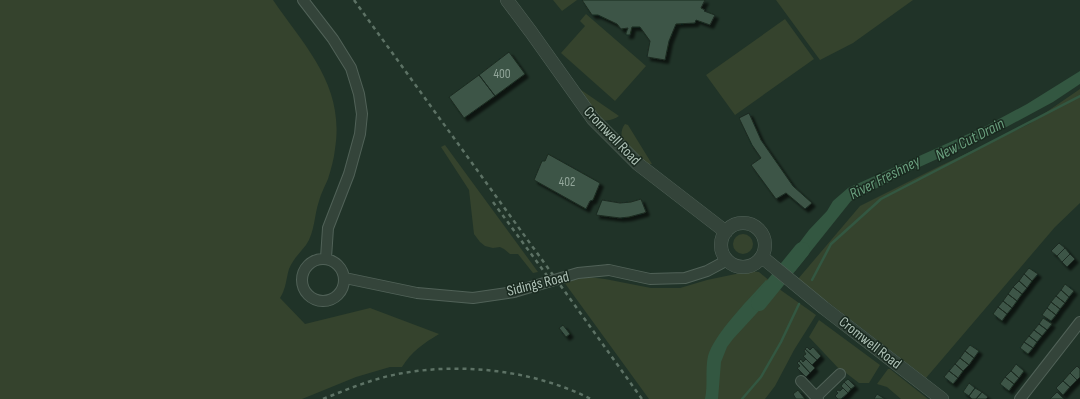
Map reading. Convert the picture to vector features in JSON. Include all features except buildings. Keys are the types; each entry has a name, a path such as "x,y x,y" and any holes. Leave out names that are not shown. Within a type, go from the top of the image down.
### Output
{"street":[{"path":"304,0 333,39 351,68 359,94 362,114 360,134 349,174 328,228 326,258"},
{"name":"Cromwell Road","path":"506,0 531,32 593,119 638,164 726,232"},
{"path":"745,223 753,225 759,229 763,235 765,243 765,250 762,257 749,266 734,264 727,259 723,253 722,238 726,232 731,227 745,223"},
{"name":"Cromwell Road","path":"762,257 794,284 942,399"},
{"path":"326,258 333,260 339,265 345,278 344,286 341,292 335,298 326,301 318,301 307,294 302,283 303,271 311,262 326,258"},
{"name":"Sidings Road","path":"345,278 417,293 473,298 514,292 578,273 609,270 650,279 685,278 707,271 722,264 727,259"},
{"path":"1020,399 1080,322"},
{"path":"801,381 817,398 840,374"}],"shaded area":[{"path":"0,0 273,0 310,52 320,69 334,106 337,126 333,160 328,179 317,206 313,229 306,245 289,269 285,288 280,298 305,324 370,308 439,334 418,348 402,367 390,367 356,377 302,399 0,399"},
{"path":"553,0 577,0 562,11"},
{"path":"776,0 913,0 853,43 820,60"},
{"path":"586,14 646,66 615,101 561,53 585,26 580,21"},
{"path":"785,19 814,59 735,115 706,75"},
{"path":"571,83 619,116 609,120 601,119 592,111"},
{"path":"1080,89 1080,203 1055,227 926,378 798,279 860,206 1029,124"},
{"path":"625,124 628,125 652,164 647,164 622,141 621,137"},
{"path":"445,145 538,272 533,273 518,254 510,254 500,247 493,248 485,246 474,234 469,190 441,147"},
{"path":"743,234 750,237 753,244 750,251 743,254 736,251 733,244 736,237"},
{"path":"750,271 759,272 782,291 816,315 794,350 775,386 765,399 649,399 564,282 588,277 651,288 680,288 707,280"},
{"path":"819,320 880,365 869,383 859,383 841,371 809,337"},
{"path":"888,369 928,399 901,399 887,387 877,384"}],"water":[{"path":"1080,71 1080,84 1053,102 1001,130 913,170 851,201 795,271 784,263 809,230 827,211 833,201 848,188 986,126 1027,104"},
{"path":"766,280 778,290 727,347 721,362 718,399 705,399 707,361 717,337 733,316"}],"waterway":[{"name":"New Cut Drain","path":"812,280 831,244 881,199 1080,96"},
{"name":"River Freshney","path":"759,303 802,250"},
{"name":"New Cut Drain","path":"742,399 761,377 781,342 799,304"}],"railway":[{"path":"354,0 642,399"},
{"path":"493,202 551,281"},
{"path":"323,399 388,376 422,370 447,369 496,371 521,375 569,389 591,399"}]}
